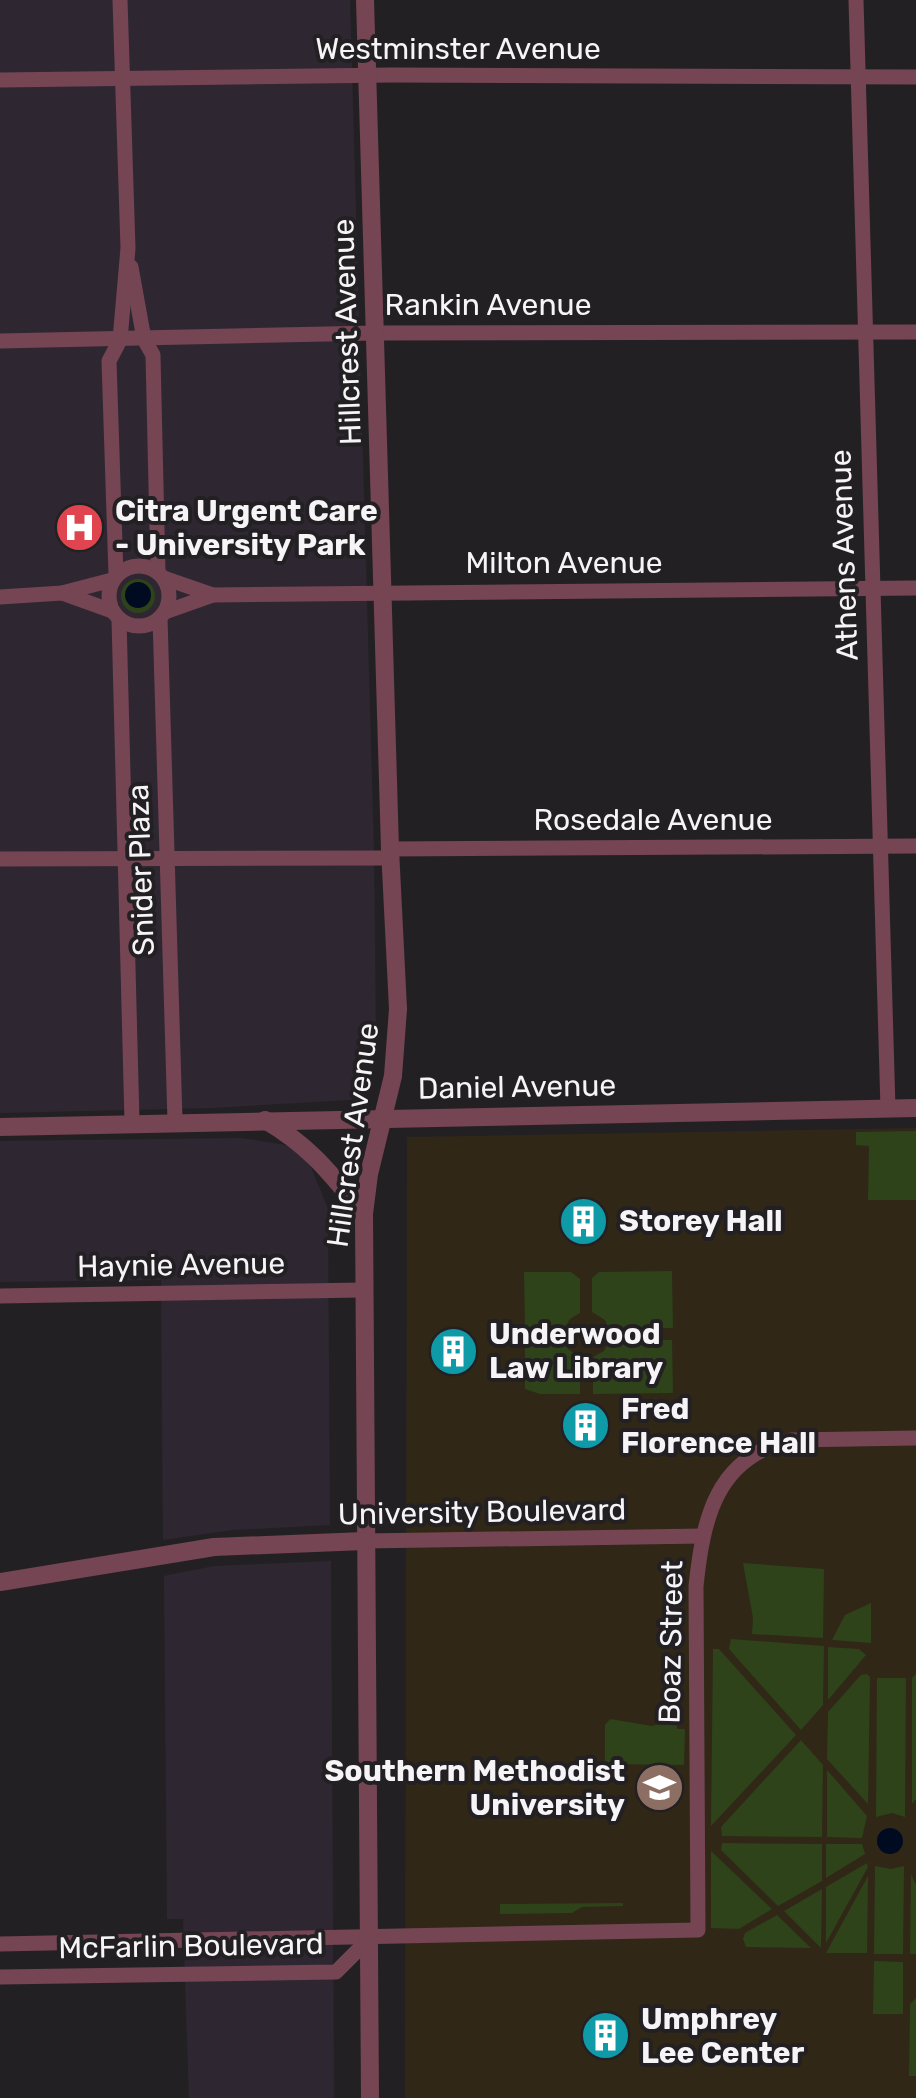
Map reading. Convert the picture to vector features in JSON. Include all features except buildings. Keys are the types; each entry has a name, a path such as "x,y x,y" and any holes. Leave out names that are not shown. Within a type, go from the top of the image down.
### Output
{"street":[{"path":"116,615 108,596 114,577 109,361 120,340 128,248 120,0"},
{"name":"Hillcrest Avenue","path":"365,0 398,1010 393,1076 364,1214 370,2098"},
{"name":"Athens Avenue","path":"856,0 888,1109"},
{"name":"Westminster Avenue","path":"0,80 367,75 916,78"},
{"path":"62,593 140,626 162,614 169,595 161,575 153,355 144,339 128,248"},
{"name":"Rankin Avenue","path":"0,341 374,333 916,332"},
{"path":"0,597 62,593 114,577 136,565 161,575"},
{"name":"Milton Avenue","path":"161,575 213,595"},
{"name":"Milton Avenue","path":"162,614 213,595 916,588"},
{"name":"Snider Plaza","path":"162,614 175,1122"},
{"name":"Snider Plaza","path":"116,615 132,1122"},
{"name":"Rosedale Avenue","path":"0,858 169,860 916,846"},
{"name":"Daniel Avenue","path":"0,1127 916,1108"},
{"path":"264,1120 298,1140 318,1158 364,1214"},
{"name":"Haynie Avenue","path":"0,1296 363,1290"},
{"path":"703,1536 723,1483 736,1466 758,1450 790,1440 916,1438"},
{"name":"University Boulevard","path":"0,1582 214,1547 703,1536"},
{"name":"Boaz Street","path":"698,1930 695,1609 703,1536"},
{"name":"McFarlin Boulevard","path":"0,1944 698,1930"},
{"name":"McFarlin Boulevard","path":"0,1977 336,1972 370,1938"}],"shaded area":[{"path":"0,0 350,0 374,851 376,1042 365,1099 213,1108 0,1113"},
{"name":"Southern Methodist University","path":"916,1128 916,2098 405,2098 407,1137"},
{"path":"241,1138 286,1145 309,1162 328,1209 330,1525 232,1530 163,1540 161,1280 0,1282 0,1141"},
{"path":"331,1561 334,2098 189,2098 183,1919 167,1919 164,1576 214,1566"}],"green space":[{"path":"138,579 150,584 155,596 150,608 138,613 126,608 121,596 126,584"},
{"path":"916,1131 916,1200 868,1200 869,1146 856,1145 856,1132"},
{"path":"672,1271 673,1328 609,1329 605,1320 592,1312 592,1278 599,1272"},
{"path":"524,1272 571,1272 580,1279 580,1313 564,1329 525,1329"},
{"path":"610,1340 672,1340 673,1393 593,1394 593,1357 604,1351"},
{"path":"525,1341 564,1341 580,1357 580,1394 540,1394 525,1389"},
{"path":"743,1563 824,1569 823,1638 752,1634 753,1618"},
{"path":"871,1603 871,1643 832,1640 845,1615"},
{"path":"731,1639 824,1646 823,1705 801,1730 729,1649"},
{"path":"828,1647 859,1649 866,1655 828,1700"},
{"path":"713,1649 719,1649 796,1735 711,1826"},
{"path":"867,1674 868,1804 827,1759 828,1712 861,1675"},
{"path":"916,1674 916,1799 912,1804 912,1678"},
{"path":"877,1678 906,1678 905,1817 892,1813 876,1817"},
{"path":"610,1719 652,1726 677,1719 677,1729 685,1729 684,1765 605,1764 605,1725"},
{"path":"801,1740 823,1765 822,1837 722,1836 721,1827"},
{"path":"827,1770 867,1816 862,1838 827,1837"},
{"path":"722,1843 822,1844 822,1881 778,1906 721,1850"},
{"path":"826,1844 862,1844 865,1854 826,1878"},
{"path":"711,1851 772,1909 739,1929 711,1928"},
{"path":"867,1863 868,1867 826,1943 826,1887"},
{"path":"875,1866 904,1866 903,1954 874,1954"},
{"path":"911,1874 916,1885 916,1954 910,1954"},
{"path":"868,1876 867,1953 826,1953"},
{"path":"822,1889 821,1948 784,1911"},
{"path":"623,1903 582,1907 572,1913 500,1914 500,1904"},
{"path":"777,1915 811,1948 746,1947 745,1933"},
{"path":"874,1961 903,1962 903,2014 873,2014"},
{"path":"916,1998 916,2076 909,2076 910,2004"}],"water":[{"path":"138,582 147,586 151,595 147,604 138,608 129,604 125,595 129,586"},
{"path":"890,1828 899,1832 903,1841 899,1850 890,1854 881,1850 877,1841 881,1832"}],"place":[{"name":"Citra Urgent Care - University Park","path":"80,528"},
{"name":"Storey Hall","path":"584,1221"},
{"name":"Underwood Law Library","path":"454,1351"},
{"name":"Fred Florence Hall","path":"586,1426"},
{"name":"Southern Methodist University","path":"660,1788"},
{"name":"Umphrey Lee Center","path":"606,2036"}]}
